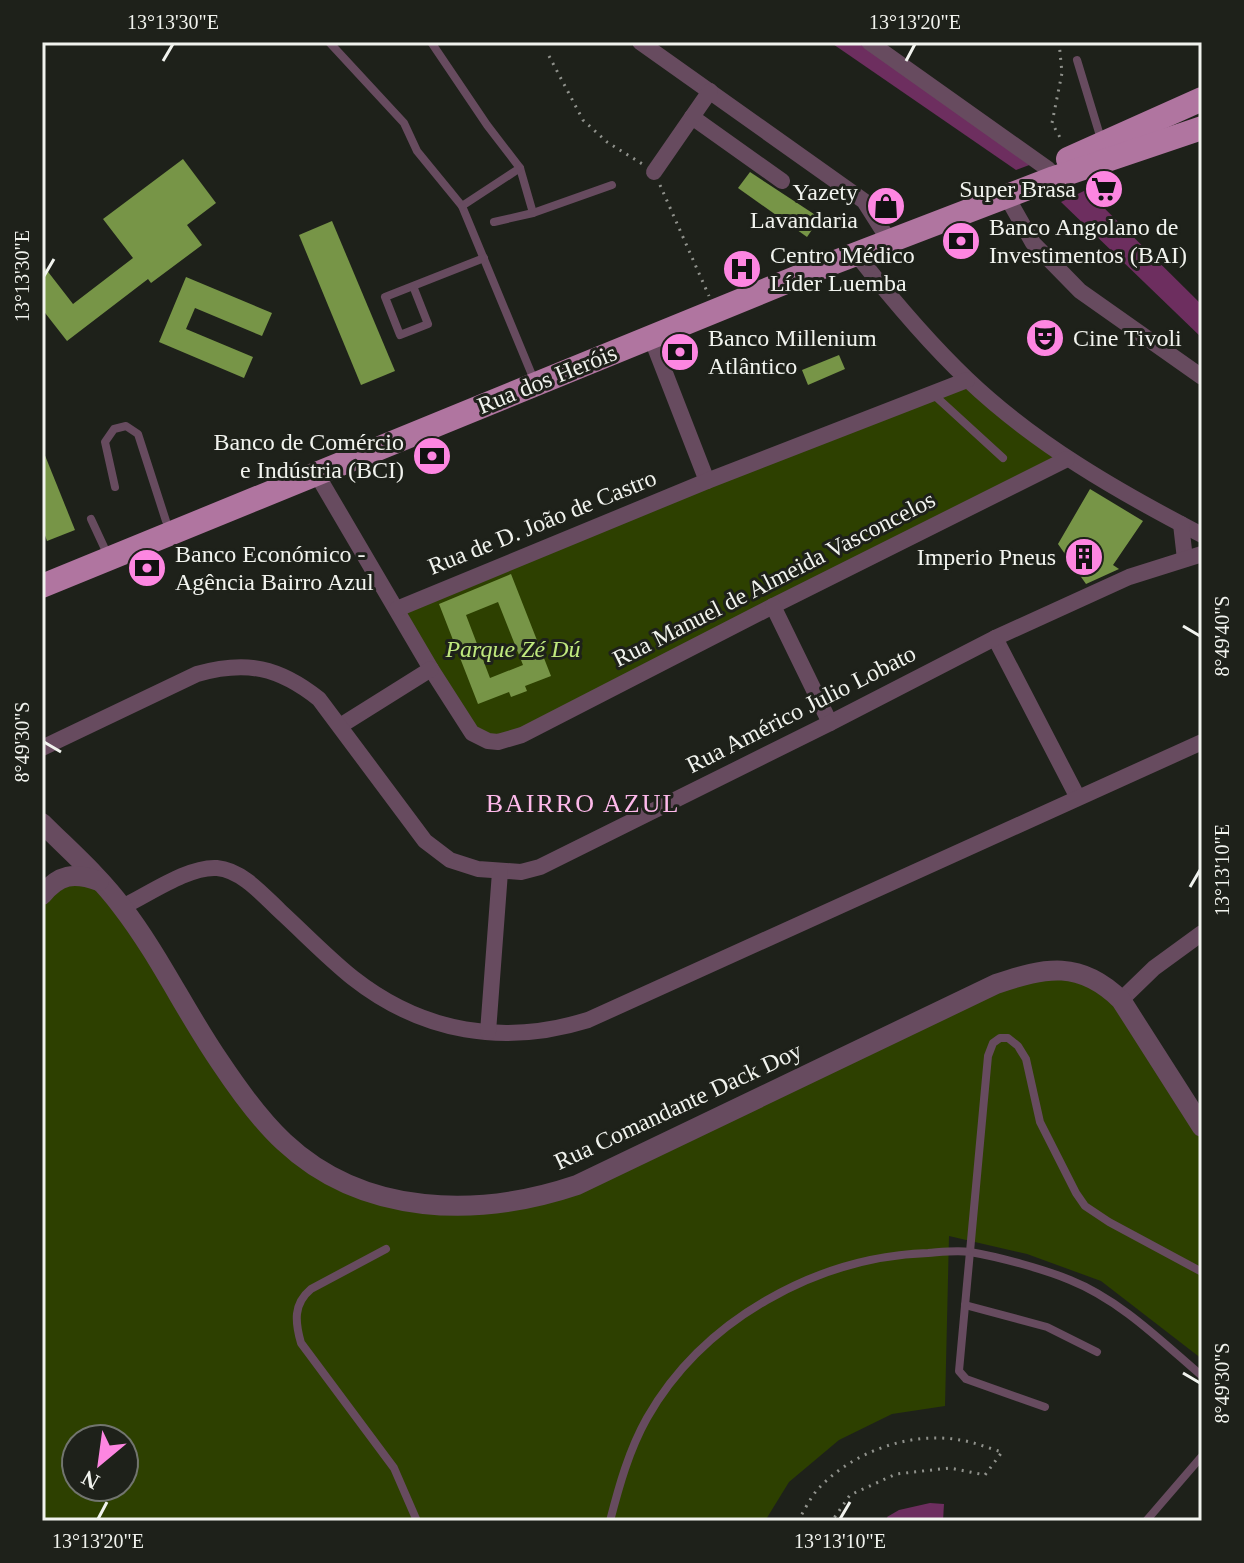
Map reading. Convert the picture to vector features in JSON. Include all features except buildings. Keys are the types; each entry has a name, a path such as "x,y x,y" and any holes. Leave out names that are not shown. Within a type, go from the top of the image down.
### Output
{"main road":[{"name":"Rua dos Heróis","path":"42,586 651,337 1007,197 1051,174 1075,156 1202,99"},
{"name":"Rua dos Heróis","path":"42,572 885,234 1051,174 1202,113"},
{"name":"Rua dos Heróis","path":"1051,174 1202,128"}],"street":[{"path":"640,42 864,201 885,234"},
{"path":"869,42 1051,174"},
{"path":"654,172 710,91"},
{"path":"692,117 782,181"},
{"path":"1007,197 1033,243 1080,291 1202,377"},
{"path":"857,255 967,380 1067,459 1202,535"},
{"path":"651,337 707,481"},
{"name":"Rua de D. João de Castro","path":"397,609 707,481 967,380"},
{"name":"Rua Manuel de Almeida Vasconcelos","path":"316,473 472,733 488,741 507,741 1067,459"},
{"path":"1181,524 1185,559"},
{"name":"Rua Américo Julio Lobato","path":"42,748 197,674 223,667 249,666 273,671 299,684 319,699 425,841 450,860 478,869 521,872 540,867 995,638 1117,582 1202,554"},
{"path":"773,606 830,723"},
{"path":"995,638 1077,796"},
{"path":"340,726 431,669"},
{"path":"122,907 187,874 219,868 257,890 353,977 398,1006 464,1030 513,1035 537,1033 588,1020 1202,742"},
{"name":"Rua Comandante Dack Doy","path":"42,823 122,907 219,1060 284,1143 350,1185 400,1201 459,1207 522,1202 577,1185 996,984 1050,970 1073,971 1097,980 1121,1000 1202,1127"},
{"path":"42,836 42,848"},
{"path":"488,1032 500,872"},
{"path":"42,895 64,876 78,875 99,881"},
{"path":"1121,1000 1154,968 1202,933"}],"lane":[{"path":"329,42 404,123 417,151 462,206 532,375"},
{"path":"431,42 520,168 533,213"},
{"path":"1077,60 1102,144"},
{"path":"462,206 520,168"},
{"path":"494,222 533,213 612,185"},
{"path":"413,286 428,324 400,335 385,297 484,258"},
{"path":"933,393 1003,458"},
{"path":"115,487 105,442 114,429 126,426 138,434 166,521"},
{"path":"91,519 104,547"},
{"path":"1045,1407 962,1376 959,1371 988,1056 993,1043 1000,1038 1008,1038 1026,1059 1040,1122 1085,1206 1202,1272"},
{"path":"386,1249 311,1289 302,1296 296,1318 301,1343 394,1468 417,1521"},
{"path":"610,1521 625,1468 647,1418 680,1372 717,1335 757,1305 795,1284 836,1268 904,1253 969,1252 1068,1279 1100,1294 1202,1376"},
{"path":"965,1305 1047,1327 1097,1352"},
{"path":"1146,1521 1202,1456"}],"path":[{"path":"1059,42 1062,73 1052,123 1060,139 1075,156"},
{"path":"549,56 583,120 607,142 654,172 699,269 711,303"},
{"path":"798,1521 816,1491 845,1465 883,1448 922,1438 960,1440 1002,1452 985,1475 950,1468 896,1474 850,1495 832,1521"}],"green space":[{"name":"Parque Zé Dú","path":"967,380 1067,459 522,735 479,738 397,609"},
{"path":"99,881 282,1140 371,1193 522,1202 1029,974 1097,980 1202,1126 1202,1359 1101,1281 1027,1254 949,1236 945,1406 892,1414 839,1440 789,1482 765,1521 42,1521 42,895 53,882"}],"shaded area":[{"path":"830,42 857,42 1032,164 1016,170"},
{"path":"1086,190 1202,305 1202,338 1061,202"},
{"path":"930,1503 944,1504 943,1521 889,1521 887,1517 899,1510"}],"place":[{"name":"Super Brasa","path":"1104,189"},
{"name":"Yazety Lavandaria","path":"886,206"},
{"name":"Banco Angolano de Investimentos (BAI)","path":"961,241"},
{"name":"Centro Médico Líder Luemba","path":"742,269"},
{"name":"Cine Tivoli","path":"1045,338"},
{"name":"Banco Millenium Atlântico","path":"680,352"},
{"name":"Banco de Comércio e Indústria (BCI)","path":"432,456"},
{"name":"Imperio Pneus","path":"1084,557"},
{"name":"Banco Económico - Agência Bairro Azul","path":"147,568"}],"district":[{"name":"BAIRRO AZUL","path":"583,803"}]}
